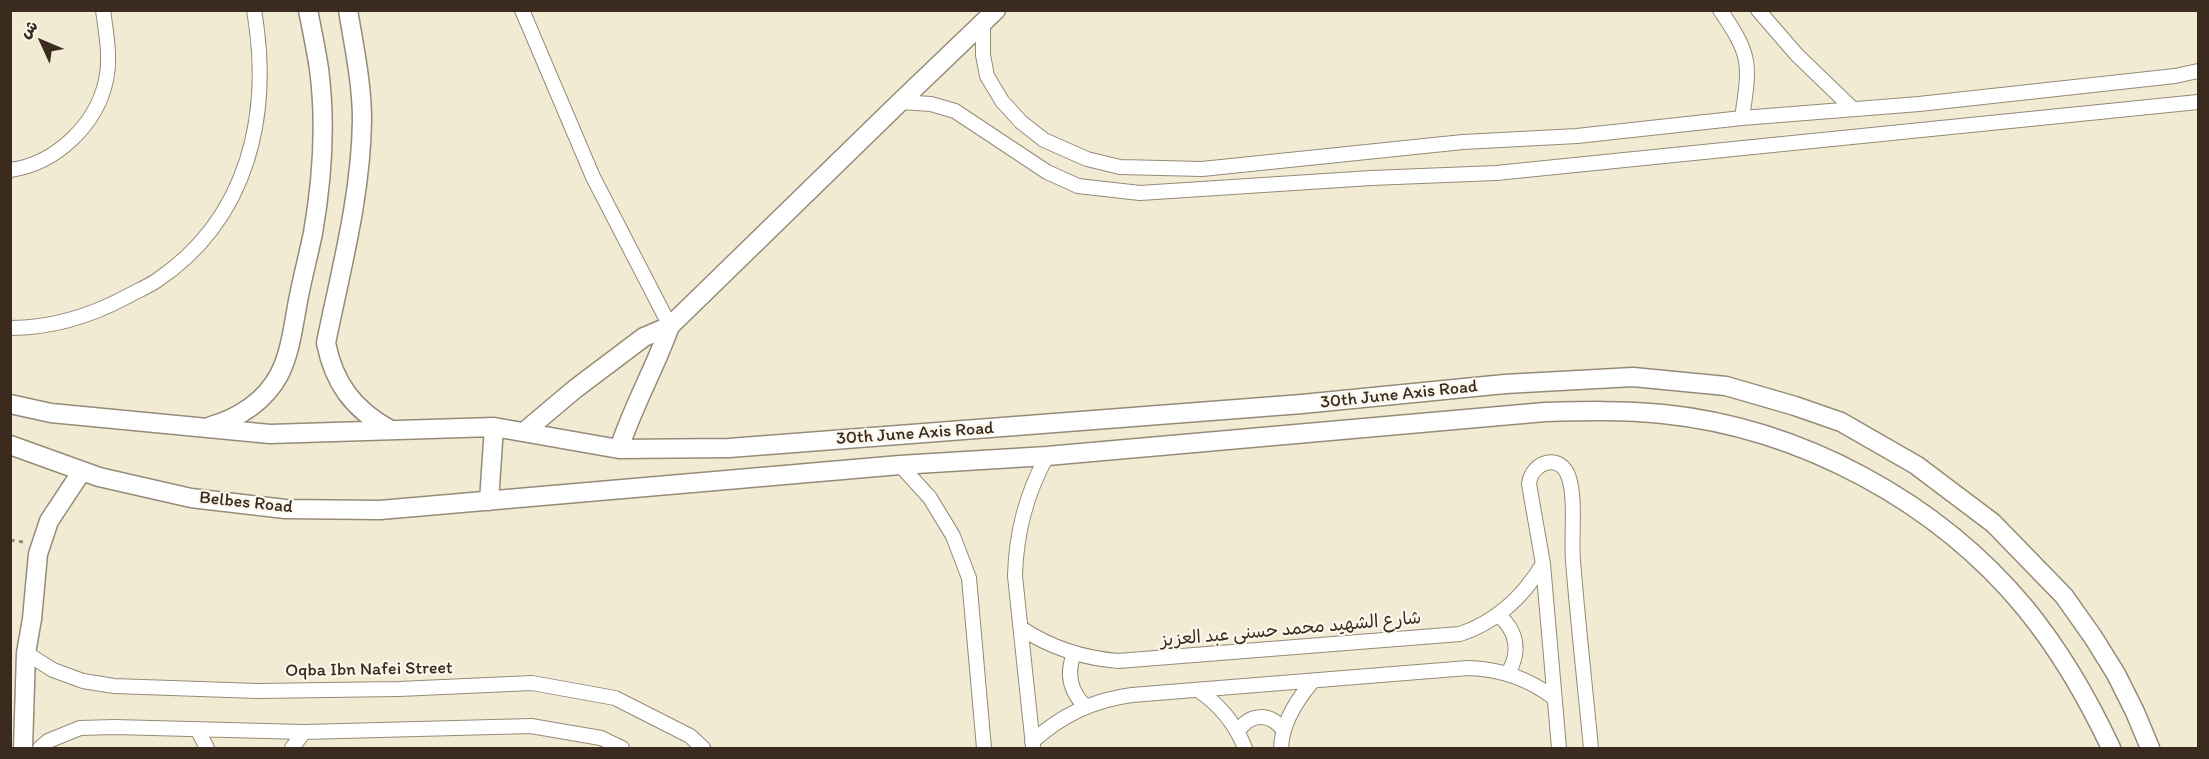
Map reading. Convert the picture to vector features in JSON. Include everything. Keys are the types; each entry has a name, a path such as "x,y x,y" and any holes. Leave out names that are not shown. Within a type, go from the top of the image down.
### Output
{"street":[{"path":"10,170 22,168 51,156 76,136 95,110 106,80 108,48 103,10"},
{"path":"10,328 31,328 75,320 117,302 156,281 182,260 219,218 241,178 255,136 261,92 258,32 254,10"},
{"path":"202,428 225,422 246,411 265,395 279,375 287,353 313,234 319,186 321,102 319,70 308,10"},
{"path":"348,10 356,57 362,117 360,157 353,212 326,343 336,378 346,394 358,409 389,429"},
{"path":"522,10 593,177 670,326 651,374 628,420 619,449"},
{"path":"1720,10 1739,39 1747,60 1748,76 1742,118"},
{"path":"1758,10 1797,55 1853,109"},
{"path":"524,432 575,389 644,337 670,326 990,17"},
{"path":"990,17 983,55 987,76 1002,101 1020,122 1044,140 1087,159 1120,167 1202,169 1463,142 1577,136 1639,144 1846,139 2199,102"},
{"path":"900,102 931,104 955,111 1047,172 1078,186 1140,193 1371,178 1496,173 1639,144 1742,118 1989,96 2175,76 2199,71"},
{"path":"1989,96 1991,122"},
{"name":"30th June Axis Road","path":"494,427 619,449 729,448 1302,404 1504,384 1633,377 1726,386 1841,422 1916,465 1993,523 2064,596 2093,637 2116,674 2150,748"},
{"path":"10,404 51,413 270,434 494,427 489,501"},
{"name":"30th June Axis Road","path":"489,501 900,465 1047,456 1545,412 1605,410 1664,414 1723,424 1781,441 1837,464 1889,492 1939,526 1984,565 2025,609 2061,657 2092,708 2111,748"},
{"name":"Belbes Road","path":"10,445 99,477 191,498 285,509 380,510 489,501"},
{"path":"1033,745 1016,576 1017,540 1025,505 1047,456"},
{"path":"1559,748 1543,564 1529,484 1530,477 1537,467 1549,463 1562,466 1571,487 1573,561 1592,748"},
{"path":"900,465 930,498 953,536 969,578 984,748"},
{"path":"23,748 26,653 32,619 38,554 49,521 82,471"},
{"name":"شارع الشهيد محمد حسنى عبد العزيز","path":"1021,628 1047,643 1074,654 1103,660 1133,661 1460,634 1498,615 1525,591 1543,564"},
{"path":"1498,615 1511,628 1516,646 1513,665 1508,673"},
{"name":"Oqba Ibn Nafei Street","path":"26,653 53,670 83,681 114,686 280,690 399,689 532,683 615,698 690,736 703,748"},
{"path":"1074,654 1070,682 1078,700 1086,706"},
{"path":"1033,745 1057,721 1086,706 1116,697 1468,668 1508,673 1533,683 1554,698"},
{"path":"1281,748 1283,730 1296,704 1312,682"},
{"path":"1198,690 1221,709 1238,732 1245,748"},
{"path":"1238,732 1248,720 1256,717 1272,719 1283,730"},
{"path":"40,748 48,741 80,728 304,732 531,726 602,738 622,748"},
{"path":"197,729 207,748"},
{"path":"292,748 304,732"}]}
